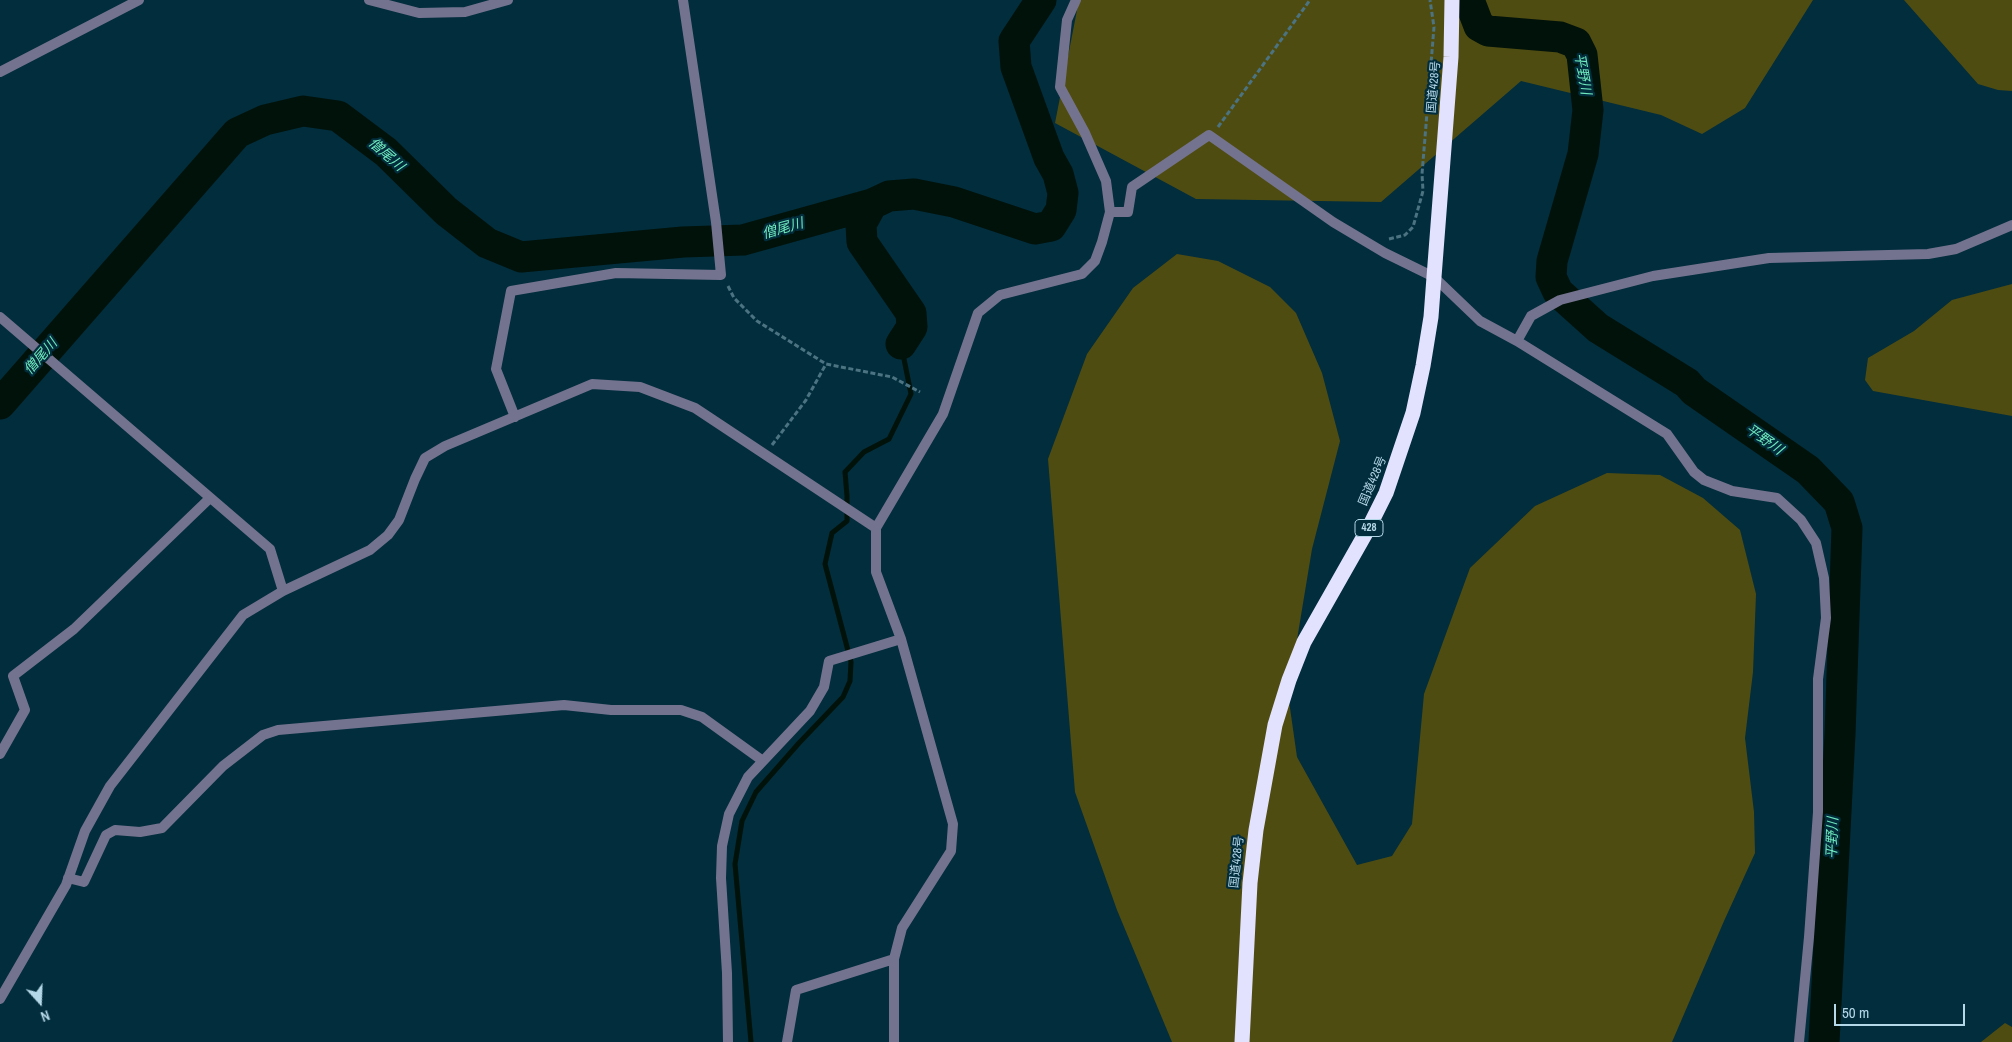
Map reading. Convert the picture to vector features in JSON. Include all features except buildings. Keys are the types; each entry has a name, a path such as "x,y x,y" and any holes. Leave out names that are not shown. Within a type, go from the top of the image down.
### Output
{"highway":[{"name":"国道428号","path":"1242,1042 1250,883 1257,821 1275,725 1289,680 1304,642 1386,493 1413,413 1423,366 1434,278 1451,56 1452,0"}],"street":[{"path":"0,72 139,0"},
{"path":"369,0 419,14 465,12 508,0"},
{"path":"515,417 496,369 511,291 616,273 721,275 716,222 683,0"},
{"path":"894,1042 894,959 902,928 951,851 953,824 901,639 876,572 876,528 943,414 978,313 1000,295 1082,274 1095,262 1110,212 1106,181 1085,133 1060,88 1067,20 1076,0"},
{"path":"1110,212 1128,212 1132,187 1209,135 1333,222 1385,253 1434,278 1480,321 1517,341 1667,434 1694,472 1704,480 1732,491 1777,498 1801,520 1816,543 1824,578 1826,618 1818,679 1818,812 1799,1042"},
{"path":"1517,341 1531,316 1560,300 1653,276 1769,258 1928,254 1956,249 2012,225"},
{"path":"0,317 270,549 283,591"},
{"path":"0,999 68,878 85,831 110,786 243,615 283,591 370,550 388,535 400,520 425,458 445,446 592,384 640,386 694,408 876,528"},
{"path":"0,754 25,710 13,676 74,629 210,498"},
{"path":"728,1042 727,973 721,878 722,846 729,814 748,777 810,711 824,687 829,661 901,639"},
{"path":"68,878 84,882 106,835 110,832 115,830 140,832 162,828 223,766 263,735 278,730 564,705 611,710 681,710 702,717 764,761"},
{"path":"787,1042 796,990 894,959"}],"path":[{"path":"1209,135 1218,126 1310,0"},
{"path":"1366,241 1394,239 1406,235 1413,227 1423,190 1422,174 1434,27 1430,0"},
{"path":"721,275 734,298 757,321 826,364 892,377 920,392"},
{"path":"765,455 806,400 826,364"}],"shaded area":[{"path":"1079,0 1813,0 1745,108 1702,134 1661,115 1521,81 1381,202 1196,199 1055,123"},
{"path":"1904,0 2012,0 2012,91 1998,90 1978,84"},
{"path":"1177,254 1218,261 1270,287 1296,313 1322,373 1340,441 1312,549 1288,694 1297,757 1357,865 1392,856 1412,824 1424,694 1470,568 1535,506 1607,473 1660,475 1703,498 1740,530 1756,594 1753,672 1745,738 1754,812 1755,853 1672,1042 1172,1042 1117,910 1075,792 1048,459 1087,354 1133,288"},
{"path":"2012,284 2012,416 1873,391 1865,380 1868,358 1914,331 1952,300"},
{"path":"2005,1023 2012,1027 2012,1042 1981,1042"}],"waterway":[{"name":"僧尾川","path":"901,344 912,327 911,313 862,242 861,224 872,204 889,196 914,194 954,202 1035,229 1051,226 1061,210 1063,193 1058,174 1049,158 1016,67 1014,41 1041,0"},
{"name":"平野川","path":"1469,0 1479,26 1488,31 1560,37 1576,43 1582,55 1588,110 1583,154 1552,261 1551,277 1558,292 1598,328 1687,383 1694,391 1808,470 1839,502 1847,528 1840,734 1824,1042"},
{"name":"僧尾川","path":"0,404 237,133 265,120 303,111 338,116 386,152 446,211 487,243 521,257 683,242 743,240 872,204"},
{"path":"751,1042 735,864 742,821 756,792 843,697 850,681 851,662 825,564 832,533 847,521 845,472 864,452 889,439 911,394 901,344"}]}
